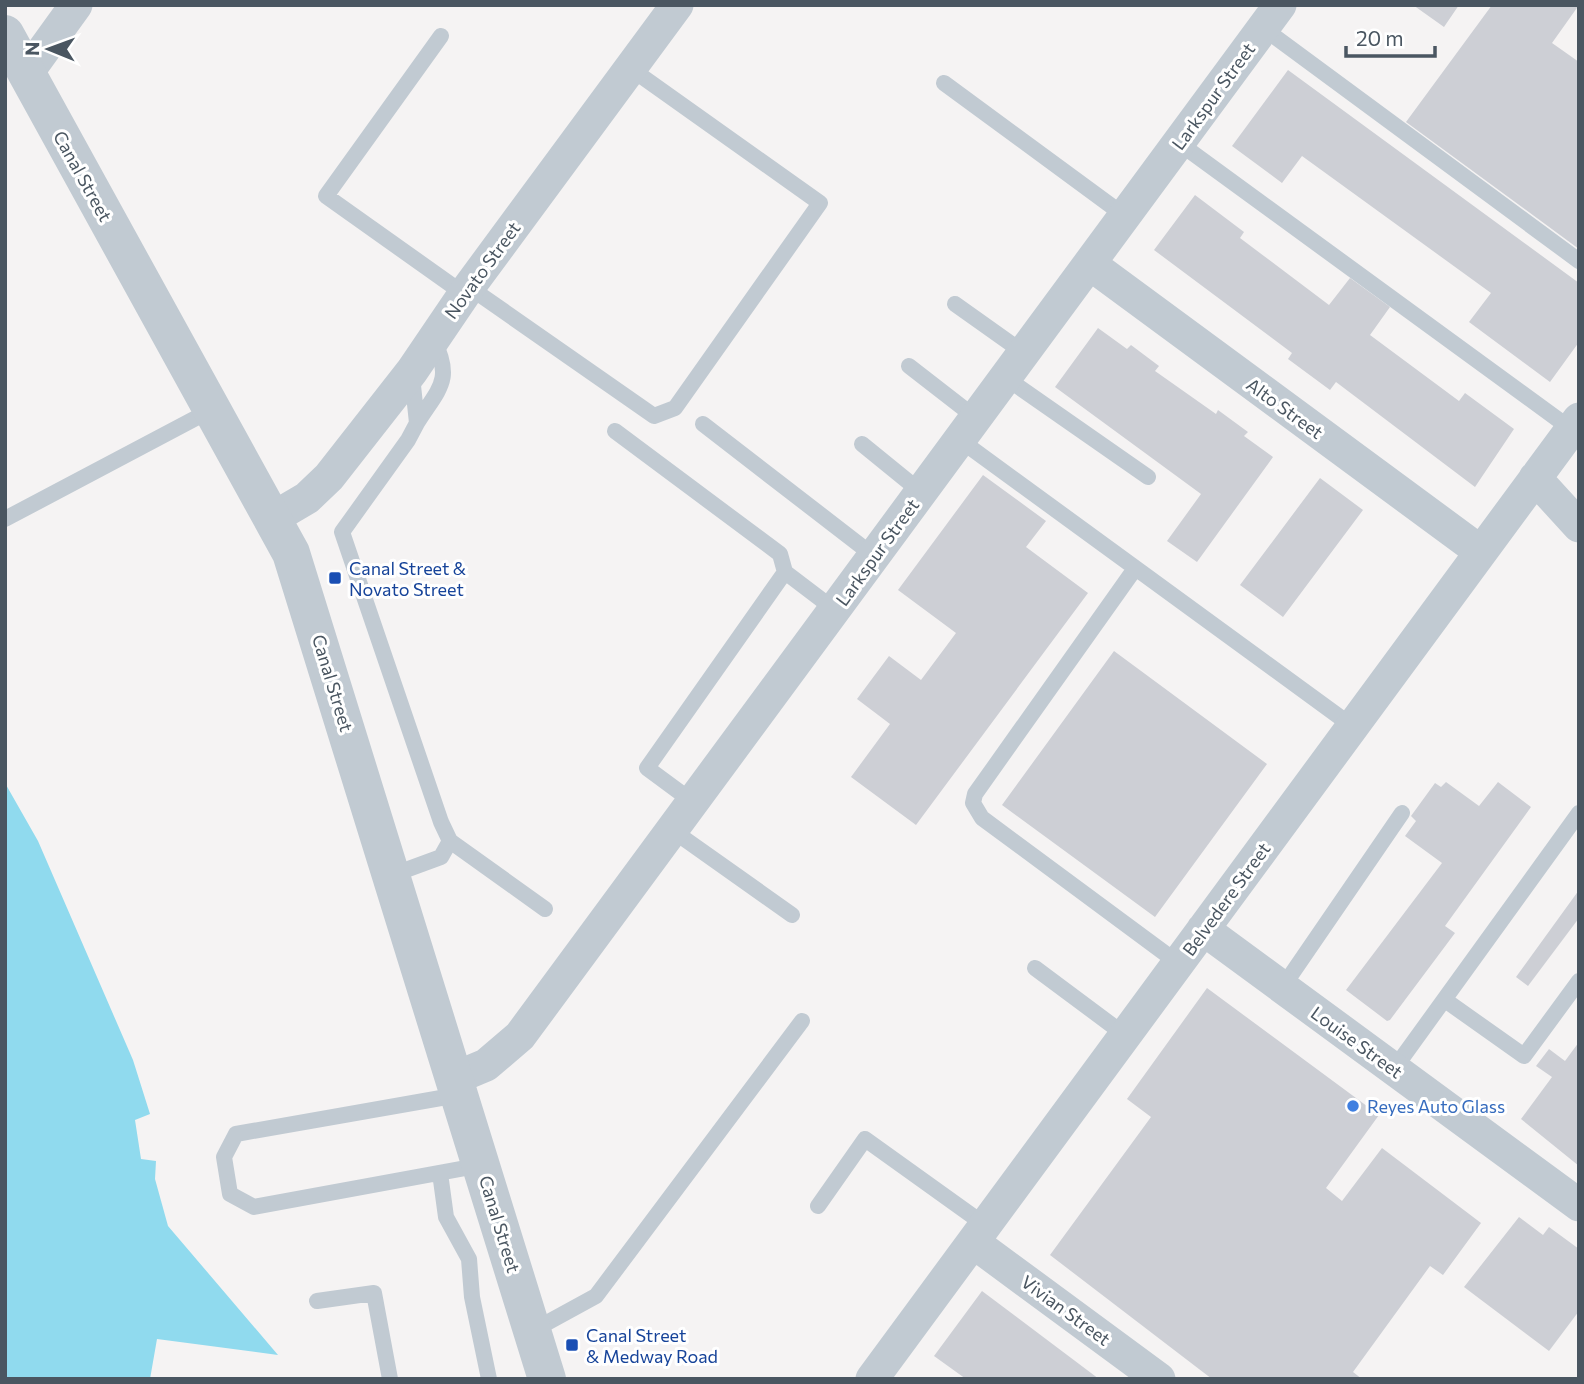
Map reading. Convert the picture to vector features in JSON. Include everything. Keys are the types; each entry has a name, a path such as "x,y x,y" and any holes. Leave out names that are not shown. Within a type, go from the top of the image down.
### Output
{"street":[{"path":"27,73 76,5"},
{"name":"Novato Street","path":"273,518 321,485 411,370 466,290 677,5"},
{"name":"Larkspur Street","path":"458,1086 520,1036 1272,17"},
{"name":"Canal Street","path":"5,34 273,518 303,587 547,1379"},
{"name":"Alto Street","path":"1090,264 1481,552"},
{"name":"Belvedere Street","path":"872,1379 1575,424"},
{"path":"1535,478 1579,526"},
{"name":"Louise Street","path":"1203,929 1579,1205"},
{"name":"Vivian Street","path":"979,1233 1159,1379"}],"lane":[{"path":"1272,17 1579,261"},
{"path":"441,36 326,196 654,416 675,408 820,203 631,68"},
{"path":"944,83 1125,216"},
{"path":"1179,143 1575,424"},
{"path":"955,304 1015,365 1148,477"},
{"path":"433,340 442,357 445,377 408,440 342,532 441,822 450,841 545,909"},
{"path":"909,366 968,429 1134,570 1352,726"},
{"path":"411,370 416,423"},
{"path":"5,519 213,409"},
{"path":"703,424 874,556"},
{"path":"615,431 779,554 785,572 835,610"},
{"path":"862,444 921,492"},
{"path":"1134,570 975,794 973,803 982,818 1178,963"},
{"path":"693,802 647,768 785,572"},
{"path":"1282,988 1402,813"},
{"path":"1394,1069 1579,813"},
{"path":"672,830 792,915"},
{"path":"392,875 441,857 450,841"},
{"path":"1035,968 1125,1035"},
{"path":"1445,1000 1524,1056 1579,981"},
{"path":"532,1331 596,1296 802,1021"},
{"path":"458,1086 236,1134 224,1157 230,1194 254,1207 482,1165"},
{"path":"818,1206 865,1139 979,1233"},
{"path":"440,1173 446,1217 469,1259 472,1297 489,1379"},
{"path":"317,1301 374,1293 390,1379"}],"water":[{"path":"5,783 38,841 133,1060 150,1114 135,1120 141,1159 156,1161 155,1179 168,1226 278,1355 157,1339 150,1379 5,1379"}],"building":[{"path":"1413,5 1459,5 1444,27"},
{"path":"1492,5 1579,5 1552,43 1579,62 1579,249 1406,122"},
{"path":"1288,70 1579,283 1579,342 1550,382 1469,322 1491,293 1302,156 1282,183 1232,146"},
{"path":"1195,195 1244,232 1240,238 1329,305 1350,278 1390,307 1370,335 1459,401 1465,393 1514,429 1475,487 1336,382 1330,390 1288,359 1292,353 1154,250"},
{"path":"1098,328 1127,349 1131,345 1159,366 1155,371 1216,414 1218,410 1248,432 1244,436 1273,457 1197,562 1167,541 1201,494 1055,387"},
{"path":"983,475 1046,521 1026,547 1088,593 916,825 851,777 890,724 857,699 889,656 921,680 956,633 898,590"},
{"path":"1320,478 1363,510 1283,617 1240,585"},
{"path":"1114,651 1267,764 1155,917 1002,805"},
{"path":"1446,782 1479,806 1498,782 1531,807 1445,926 1455,933 1387,1021 1346,990 1442,863 1405,836 1416,821 1411,816 1435,783 1441,787"},
{"path":"1579,890 1579,918 1528,986 1516,977"},
{"path":"1207,988 1379,1115 1326,1188 1342,1201 1382,1148 1481,1223 1443,1275 1430,1266 1353,1372 1362,1379 1212,1379 1050,1255 1151,1117 1127,1099"},
{"path":"1579,1042 1579,1166 1521,1119 1552,1077 1536,1066 1549,1049 1565,1061"},
{"path":"1519,1217 1543,1235 1549,1227 1579,1249 1579,1311 1549,1351 1464,1287"},
{"path":"982,1291 1099,1379 966,1379 934,1356"}],"place":[{"name":"Canal Street & Novato Street","path":"335,578"},
{"name":"Reyes Auto Glass","path":"1353,1106"},
{"name":"Canal Street & Medway Road","path":"572,1345"}]}
